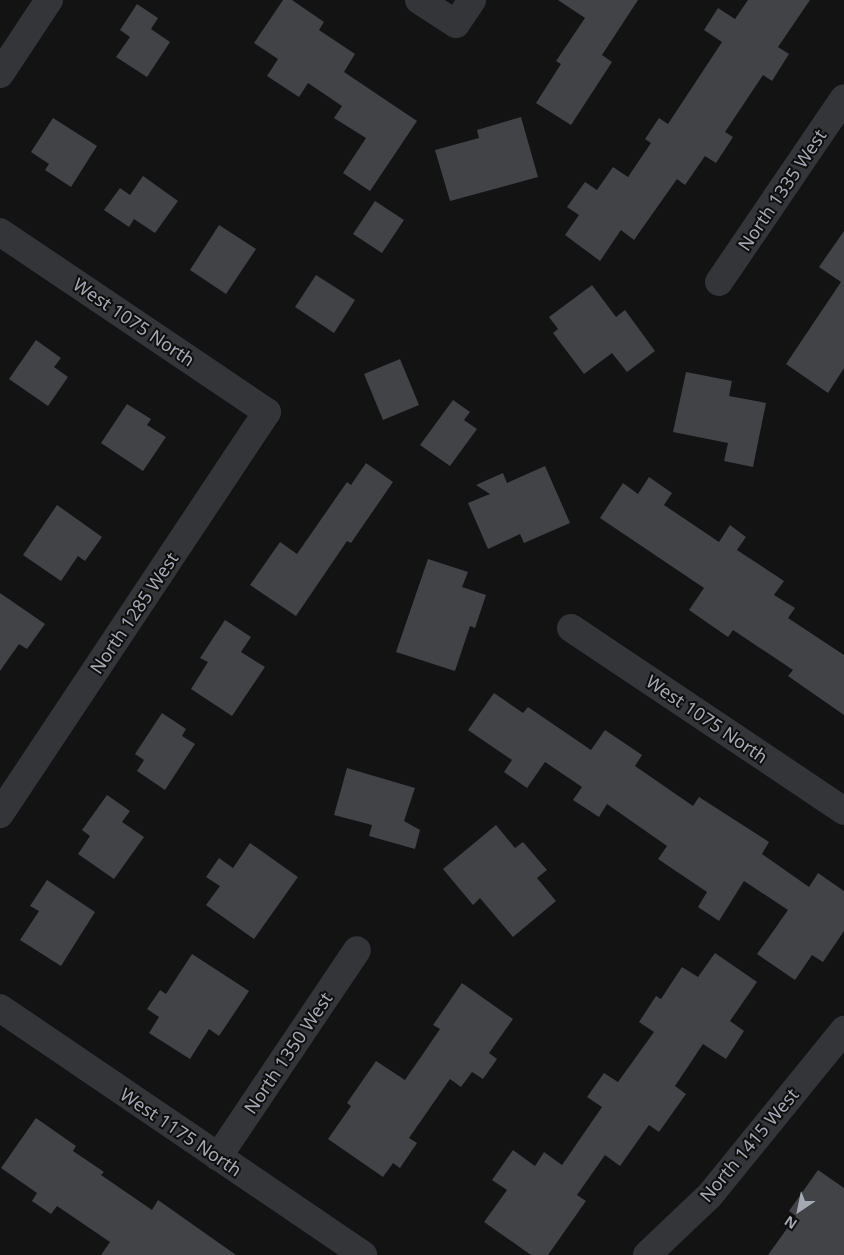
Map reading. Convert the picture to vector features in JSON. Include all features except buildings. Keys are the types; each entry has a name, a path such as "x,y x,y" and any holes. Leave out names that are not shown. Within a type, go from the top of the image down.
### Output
{"street":[{"path":"0,74 49,0"},
{"path":"419,0 456,24 472,0"},
{"name":"North 1335 West","path":"720,282 844,98"},
{"name":"West 1075 North","path":"0,232 267,412"},
{"name":"North 1285 West","path":"0,814 267,412"},
{"name":"West 1075 North","path":"571,628 844,811"},
{"name":"North 1350 West","path":"218,1157 357,950"},
{"name":"West 1175 North","path":"0,1008 363,1255"},
{"name":"North 1415 West","path":"647,1255 710,1195 844,1030"}]}
